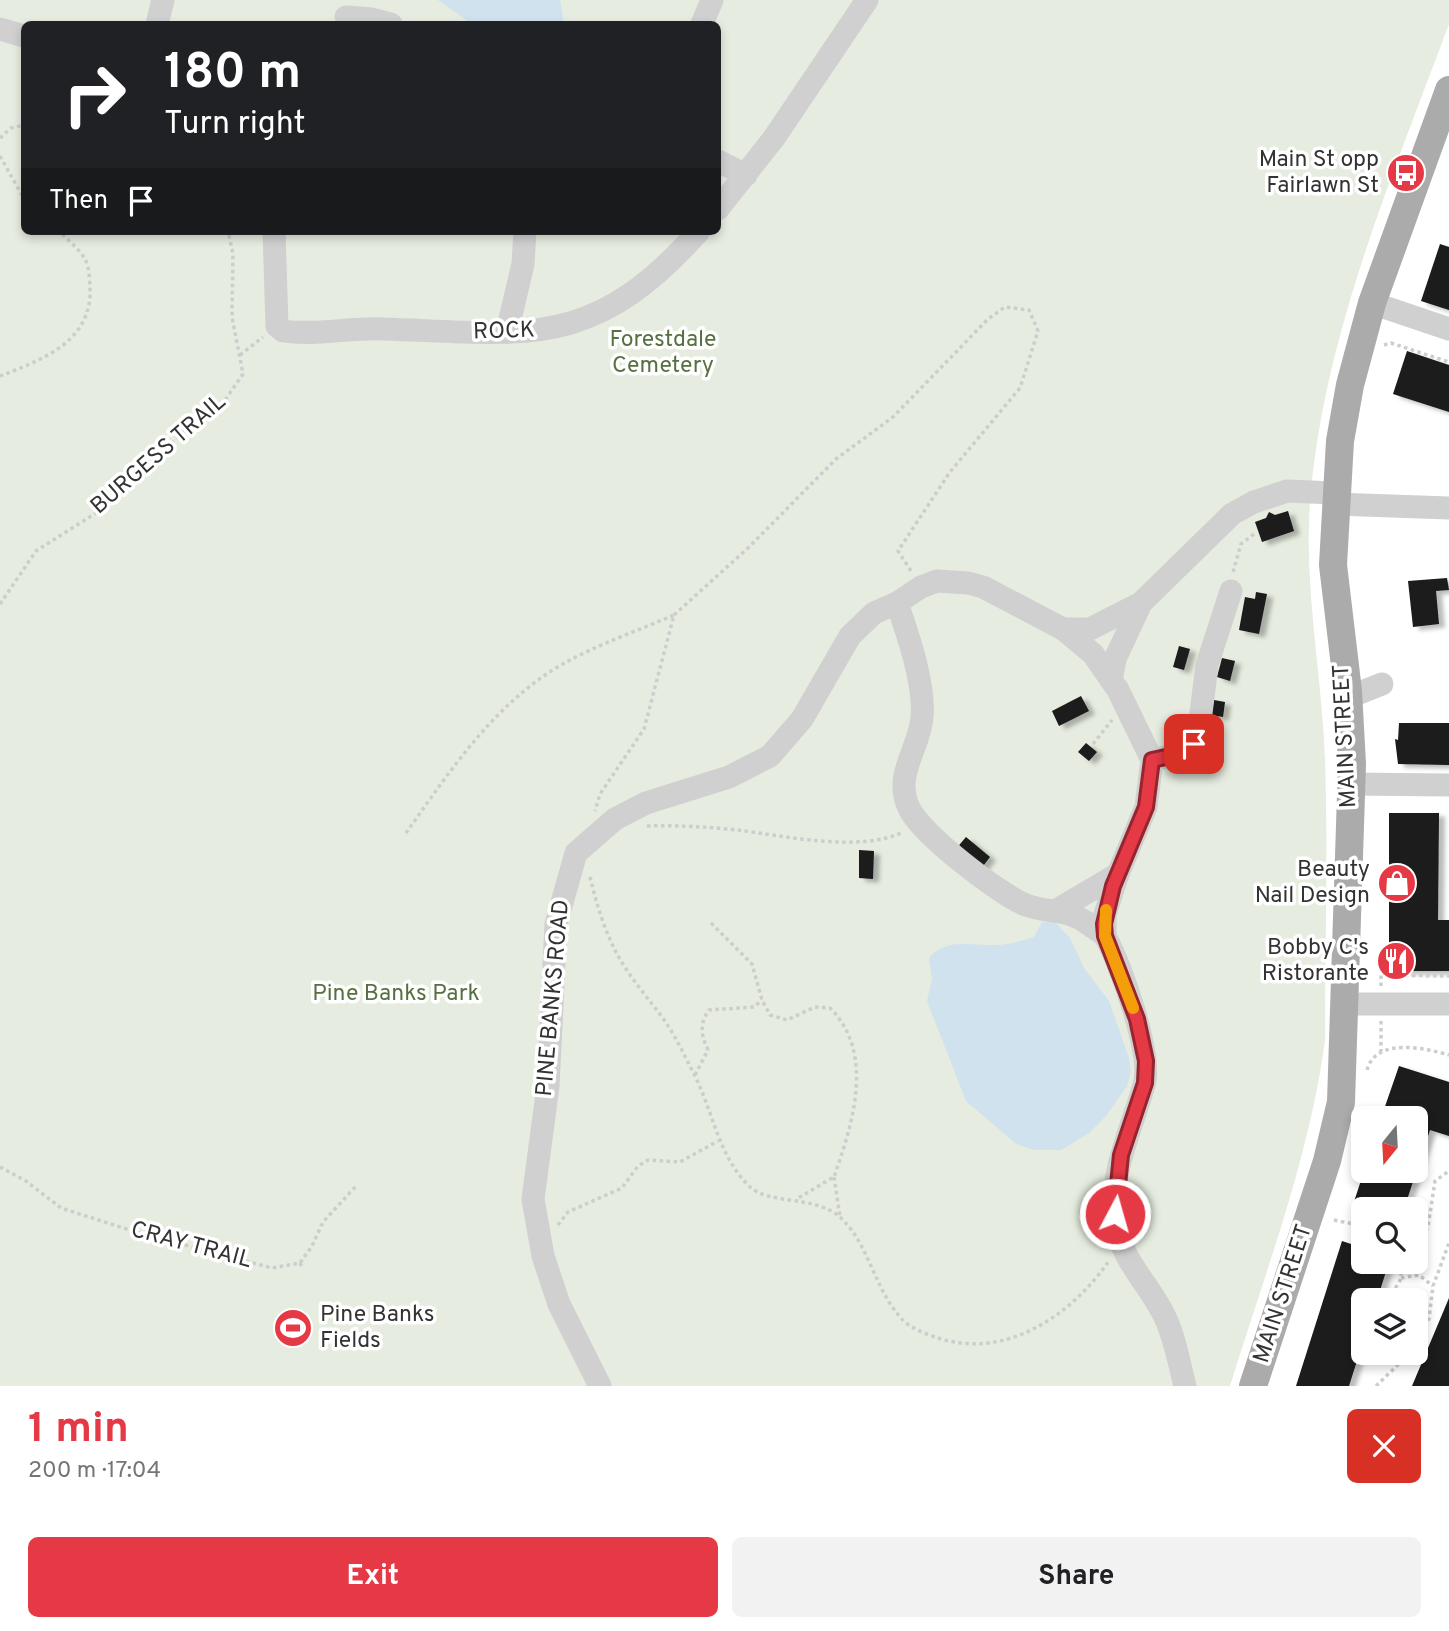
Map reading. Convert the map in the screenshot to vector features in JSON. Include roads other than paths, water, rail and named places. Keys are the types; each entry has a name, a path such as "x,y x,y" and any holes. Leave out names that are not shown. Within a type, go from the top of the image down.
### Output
{"main road":[{"name":"MAIN STREET","path":"1253,1386 1333,1139 1341,1102 1351,784 1349,697 1334,576 1335,499 1350,385 1372,303 1440,142 1449,90"}],"street":[{"path":"158,21 163,0"},
{"path":"703,21 712,0"},
{"path":"721,205 746,175 867,0"},
{"path":"344,14 380,21"},
{"path":"0,29 21,35"},
{"path":"721,162 746,175"},
{"name":"ROCK","path":"274,235 278,326 283,331 294,333 382,328 460,333 544,331 601,313 630,295 663,268 695,235"},
{"path":"507,332 523,264 525,235"},
{"path":"1372,303 1449,329"},
{"path":"1063,629 1090,629 1142,603 1232,514 1254,502 1287,491 1335,499 1449,508"},
{"name":"PINE BANKS ROAD","path":"600,1386 559,1304 537,1229 533,1199 548,1086 556,924 576,853 587,839 615,819 646,803 729,777 770,756 802,719 850,636 874,613 937,581 983,587 1063,629 1093,654 1126,702 1152,760"},
{"path":"1185,1386 1166,1318 1119,1245 1115,1214 1121,1155 1145,1083 1146,1061 1137,1019 1105,936 1105,914 1118,874 1146,807 1152,760 1184,753 1194,744 1199,730 1207,665 1231,591"},
{"path":"897,603 922,698 922,719 903,786 910,811 920,823 1003,893 1038,909 1057,910 1082,919 1105,936"},
{"path":"1111,680 1115,659 1142,603"},
{"path":"1349,697 1382,684"},
{"path":"1351,784 1449,785"},
{"path":"1057,910 1118,874"},
{"path":"1345,1004 1449,1004"}],"water":[{"path":"438,0 560,0 564,21 468,21"},
{"path":"1042,922 1055,922 1070,938 1084,968 1109,1001 1129,1058 1131,1072 1127,1086 1106,1116 1089,1133 1061,1150 1034,1150 1016,1144 966,1101 927,1001 932,979 929,958 936,951 959,944 1001,945 1020,941 1034,937"}],"place":[{"name":"Main St opp Fairlawn St","path":"1406,173"},
{"name":"Beauty Nail Design","path":"1397,883"},
{"name":"Bobby C's Ristorante","path":"1396,961"},
{"name":"Pine Banks Fields","path":"293,1328"}],"park label":[{"name":"Forestdale Cemetery","path":"663,353"},
{"name":"Pine Banks Park","path":"396,994"}]}
